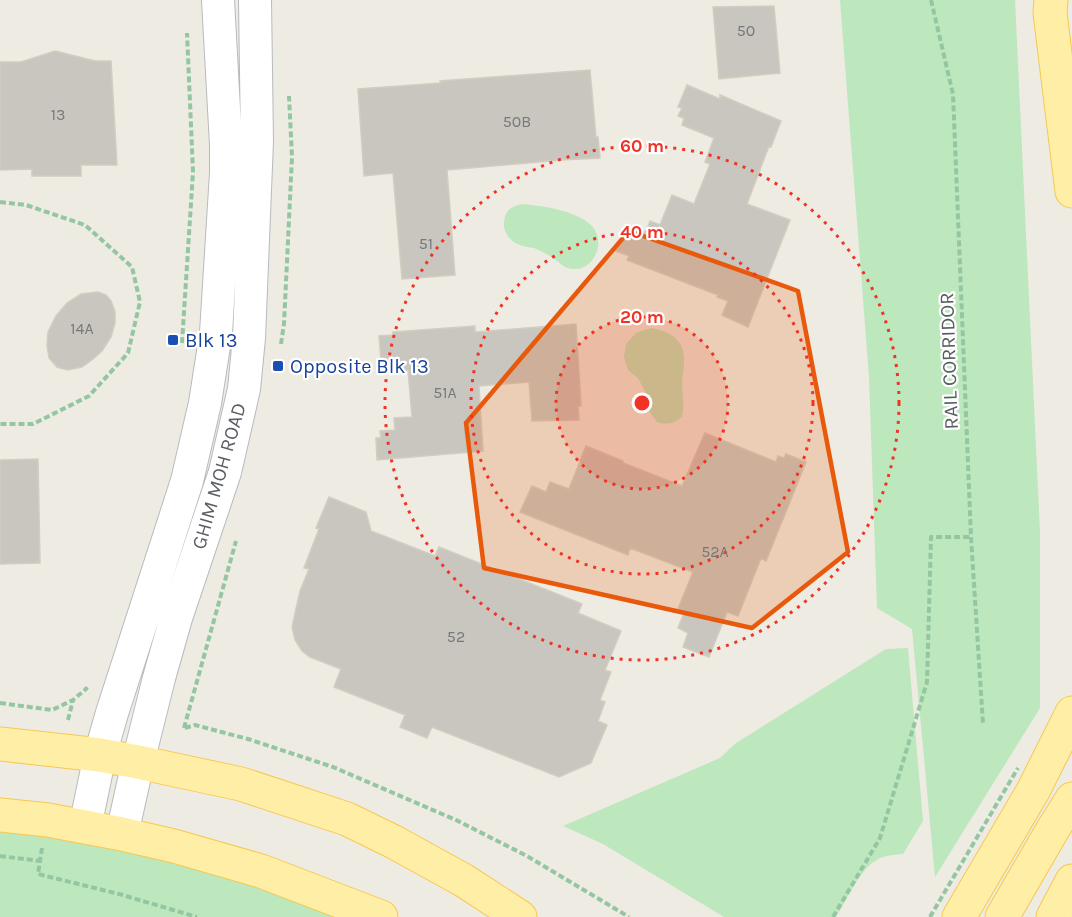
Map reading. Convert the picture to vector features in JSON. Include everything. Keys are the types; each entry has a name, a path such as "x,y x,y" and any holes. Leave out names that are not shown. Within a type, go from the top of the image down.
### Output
{"main road":[{"path":"1051,0 1050,13 1072,191"},
{"path":"959,917 1033,791 1072,713"},
{"path":"0,744 138,762 241,784 347,819 463,880 520,917"},
{"path":"1002,917 1072,799"},
{"path":"0,815 48,820 174,846 261,871 381,917"},
{"path":"1053,917 1072,881"}],"street":[{"name":"GHIM MOH ROAD","path":"85,827 100,756 187,481 205,403 216,333 226,155 218,0"},
{"name":"GHIM MOH ROAD","path":"122,834 159,678 176,618 225,472 244,389 249,338 257,153 255,0"}],"path":[{"name":"RAIL CORRIDOR","path":"931,0 953,94 971,537 983,724"},
{"path":"181,351 193,172 186,22"},
{"path":"0,202 26,205 85,225 132,267 140,302 128,353 89,396 33,424 0,424"},
{"path":"833,917 880,838 927,682 931,537 971,537"},
{"path":"0,704 52,710 73,700 86,689 91,678"},
{"path":"184,728 195,724 333,767 466,825 527,856 628,917"},
{"path":"930,917 1018,768"},
{"path":"44,840 38,874 119,894 197,917"},
{"path":"0,856 40,861"}],"highlighted area":[{"path":"629,231 798,291 848,552 752,628 484,568 466,423"}],"green space":[{"path":"840,0 1015,0 1040,532 1040,708 935,877 912,629 877,608 869,377"},
{"path":"522,204 568,212 591,225 598,241 598,249 594,257 583,268 574,269 565,267 534,248 512,241 506,234 505,217 511,208"},
{"path":"651,328 670,334 679,342 684,353 682,417 670,423 657,422 649,411 647,395 638,378 628,370 624,357 626,344 636,333"},
{"path":"908,648 923,821 903,854 878,859 869,866 853,887 836,917 724,917 603,844 563,826 720,758 736,743 886,649"},
{"path":"0,815 381,917 0,917"}],"building":[{"path":"774,6 780,73 719,79 713,7"},
{"path":"55,51 95,61 111,61 117,165 81,165 81,176 32,176 32,169 0,170 0,62 21,62"},
{"path":"590,70 600,158 447,170 455,275 402,279 393,173 364,176 358,89"},
{"path":"687,85 720,99 720,95 781,121 747,204 790,220 748,327 722,315 728,301 717,297 718,295 627,260 629,256 616,251 625,230 630,232 632,226 646,232 650,221 660,225 672,195 694,204 710,164 705,162 714,138 682,125 684,118 678,116 682,108 678,107"},
{"path":"98,292 106,295 115,312 111,337 102,351 82,367 68,370 57,367 49,358 47,345 48,332 56,316 67,303 81,294"},
{"path":"576,324 581,406 578,406 579,420 532,421 529,382 479,386 483,451 377,460 376,438 381,438 380,431 395,430 394,418 412,417 408,370 396,371 395,358 381,360 379,336 393,335 393,332 475,326 475,332"},
{"path":"705,433 776,462 778,456 784,458 786,454 806,462 766,561 761,558 738,616 727,612 709,657 683,647 688,633 678,628 685,611 678,609 693,572 630,548 628,555 520,512 532,486 546,492 550,482 569,489 586,446 682,486"},
{"path":"38,459 40,563 0,564 0,460"},
{"path":"329,497 366,512 371,531 435,556 439,547 582,604 578,613 621,631 605,670 611,672 600,700 605,702 598,721 607,725 591,763 559,777 432,727 427,738 400,727 405,715 334,687 341,669 310,657 302,651 295,640 292,627 300,591 309,569 304,568 319,529 316,528"}],"place":[{"name":"Blk 13","path":"173,340"},
{"name":"Opposite Blk 13","path":"278,366"}]}
